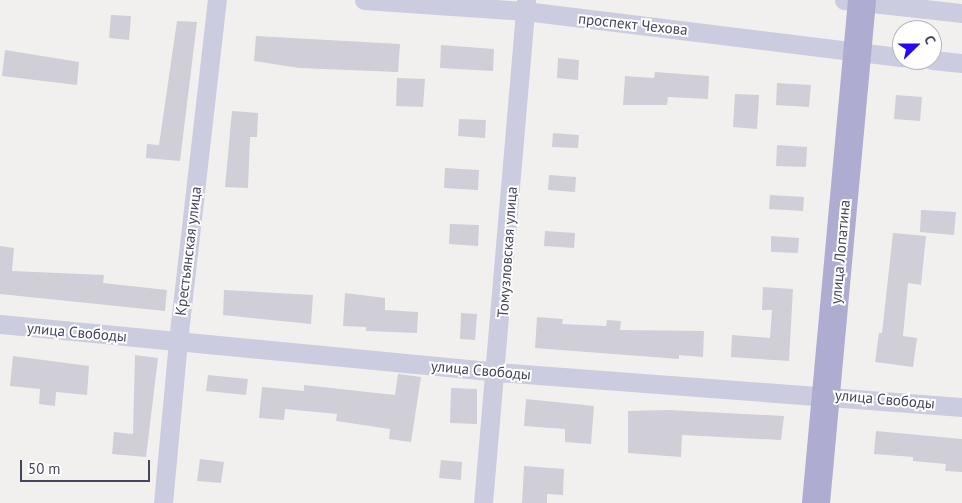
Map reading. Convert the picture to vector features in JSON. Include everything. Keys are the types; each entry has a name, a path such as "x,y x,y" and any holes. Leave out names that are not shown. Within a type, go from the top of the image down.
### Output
{"main road":[{"name":"улица Лопатина","path":"816,503 858,52 856,1"}],"street":[{"name":"Крестьянская улица","path":"163,503 178,341 217,0"},
{"name":"проспект Чехова","path":"364,0 525,6 892,56"},
{"path":"856,1 962,13"},
{"name":"Томузловская улица","path":"484,503 498,372 525,6"},
{"path":"942,61 962,63"},
{"name":"улица Свободы","path":"0,324 498,372 827,394 962,407"}],"building":[{"path":"111,15 131,16 129,40 109,38"},
{"path":"177,21 197,22 180,161 146,158 147,144 159,145"},
{"path":"256,36 400,44 398,72 299,68 254,61"},
{"path":"441,45 494,49 493,71 440,68"},
{"path":"5,50 79,62 77,85 2,76"},
{"path":"558,58 579,60 578,80 557,78"},
{"path":"655,72 709,76 708,99 668,97 667,105 623,105 625,76 654,78"},
{"path":"397,78 425,79 423,107 396,106"},
{"path":"777,83 811,85 809,107 776,105"},
{"path":"735,94 759,95 757,129 733,127"},
{"path":"896,95 922,97 920,121 894,119"},
{"path":"232,111 258,113 257,137 250,137 248,188 225,187"},
{"path":"459,119 486,120 485,138 458,136"},
{"path":"553,133 579,135 578,148 552,147"},
{"path":"777,145 807,147 806,167 776,166"},
{"path":"445,168 479,170 478,190 444,188"},
{"path":"549,175 576,177 575,192 548,190"},
{"path":"770,195 804,197 803,211 769,209"},
{"path":"921,210 956,212 954,235 920,232"},
{"path":"450,224 479,225 478,246 449,244"},
{"path":"545,231 575,233 574,248 544,246"},
{"path":"893,233 926,236 921,285 908,283 903,336 917,338 913,367 875,362 879,333 882,333"},
{"path":"771,236 799,238 798,253 771,252"},
{"path":"0,246 14,248 12,271 104,275 103,283 167,290 165,311 0,294"},
{"path":"763,287 793,289 789,361 731,357 732,335 770,338 772,310 762,310"},
{"path":"224,290 313,295 311,324 223,315"},
{"path":"345,293 385,298 385,310 418,312 417,333 366,331 366,327 343,326"},
{"path":"461,313 477,314 475,340 460,339"},
{"path":"537,317 563,319 562,324 606,326 607,320 621,321 620,330 704,331 703,357 679,355 679,359 535,348"},
{"path":"135,355 158,358 146,457 112,454 114,432 133,434"},
{"path":"13,356 89,366 87,395 56,392 55,406 39,404 40,389 10,386"},
{"path":"398,374 421,377 411,442 389,439 390,429 336,421 337,414 285,409 284,420 259,418 262,387 304,391 304,385 395,395"},
{"path":"208,375 248,379 246,395 206,391"},
{"path":"451,388 477,389 477,424 450,423"},
{"path":"526,399 594,406 591,444 565,442 565,429 524,426"},
{"path":"668,410 784,416 781,440 682,435 681,457 628,453 628,411"},
{"path":"876,431 962,439 962,472 945,471 946,464 913,461 913,457 874,454"},
{"path":"200,459 224,462 221,483 197,481"},
{"path":"441,460 462,462 461,480 439,478"},
{"path":"524,466 564,469 563,495 547,494 547,503 522,503"}]}
